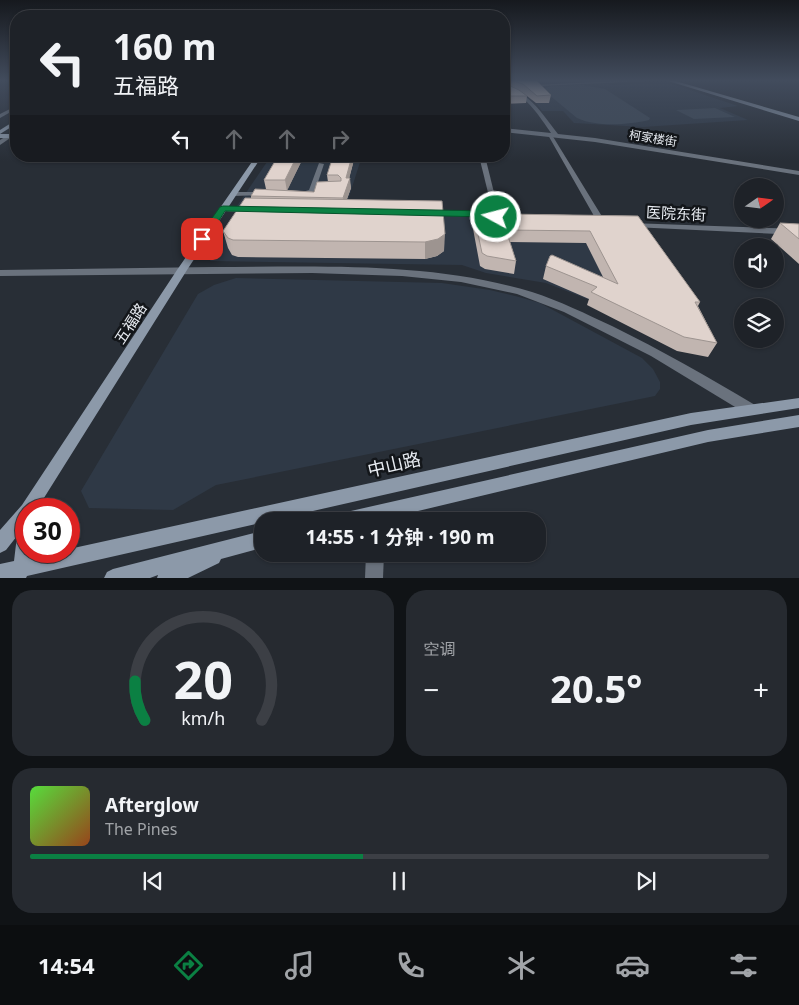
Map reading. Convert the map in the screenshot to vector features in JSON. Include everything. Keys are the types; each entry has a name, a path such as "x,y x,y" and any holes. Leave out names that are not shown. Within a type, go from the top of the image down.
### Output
{"main road":[{"path":"758,107 799,119"},
{"name":"五福路","path":"35,498 182,270 255,162"},
{"name":"中山路","path":"0,573 19,573 681,421 799,403"},
{"path":"396,512 708,436 799,421"},
{"name":"五福路","path":"0,544 15,525"},
{"path":"113,578 254,542"},
{"path":"166,578 243,544"}],"street":[{"path":"535,107 553,135"},
{"name":"柯家楼街","path":"510,131 553,135 799,173"},
{"path":"223,209 262,210"},
{"path":"420,213 488,214 506,222"},
{"name":"医院东街","path":"607,224 799,232"},
{"path":"0,272 182,270 389,272 437,275 490,284 542,300 611,330 692,372 750,409"},
{"path":"374,578 375,562"}],"lane":[{"path":"553,135 607,224"},
{"path":"483,162 496,217"},
{"path":"289,195 305,194 312,191 321,164"},
{"path":"313,188 321,188"},
{"path":"233,194 270,194"}],"shaded area":[{"path":"539,107 729,107 720,108 748,120 643,127 574,123 563,111 542,111"},
{"path":"564,107 633,107 650,118 649,120 632,123 603,124 577,118"},
{"path":"715,108 735,117 694,119 676,110"},
{"path":"267,162 360,162 347,203 338,207 237,206"},
{"path":"241,212 481,215 634,227 664,302 587,299 546,283 486,273 462,265 210,261"},
{"path":"236,278 442,283 490,290 519,297 540,303 642,358 653,369 660,382 660,389 655,396 216,485 173,510 89,508 81,491 198,294 214,285"}],"building":[{"path":"274,162 294,162 285,180 264,180"},
{"path":"331,162 350,162 346,178 350,178 343,198 251,196 255,189 314,192 317,182 341,181 338,175 327,175"},
{"path":"245,198 442,201 445,234 438,239 425,242 233,240 228,238 223,231"},
{"path":"472,206 483,206 502,214 638,216 700,302 695,302 717,343 684,337 591,292 597,287 546,266 552,255 618,284 590,231 506,230 516,261 487,256 482,253"},
{"path":"784,223 799,224 799,239 784,226"}],"route":[{"path":"202,239 223,209 488,214 496,217"}]}
